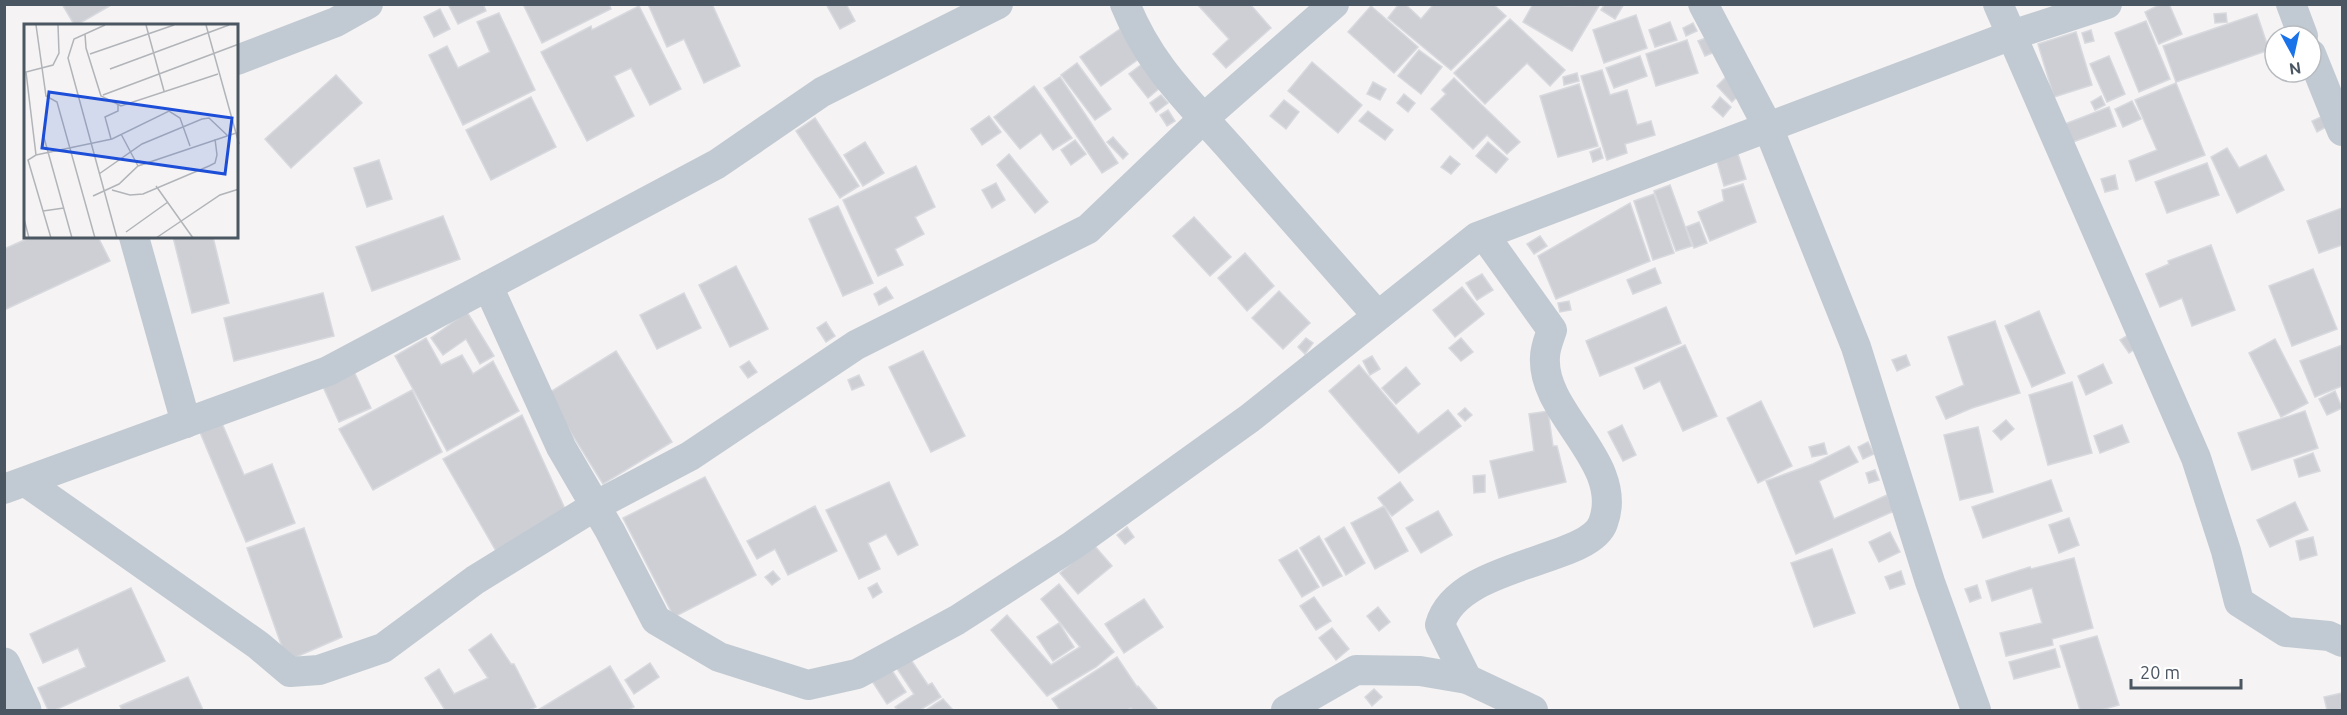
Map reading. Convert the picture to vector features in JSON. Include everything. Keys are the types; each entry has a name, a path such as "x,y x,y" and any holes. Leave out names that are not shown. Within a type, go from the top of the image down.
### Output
{"street":[{"path":"238,60 336,22 368,4"},
{"path":"15,485 328,371 717,164 822,92 998,4"},
{"path":"1125,4 1138,37 1171,84 1204,118 1377,315"},
{"path":"15,485 258,645 290,672 319,670 383,648 474,580 595,506 690,456 856,345 1088,229 1204,118 1334,4"},
{"path":"1703,4 1768,127 1856,347 1930,582 1976,711"},
{"path":"1998,4 2196,458 2226,550 2239,602 2286,632 2329,636 2343,642"},
{"path":"488,286 561,447 656,620 719,657 808,685 856,674 957,620 1073,545 1250,418 1477,237 2012,34 2107,4"},
{"path":"2291,4 2299,24"},
{"path":"2323,83 2343,131"},
{"path":"1467,679 1440,625 1443,613 1454,599 1494,576 1583,542 1603,525 1608,501 1605,479 1552,391 1544,358 1552,330 1484,235"},
{"path":"134,238 186,423"},
{"path":"4,664 25,711"},
{"path":"1286,711 1356,670 1420,670 1467,679 1533,711"}],"building":[{"path":"62,4 113,4 78,24 74,24"},
{"path":"448,4 483,4 486,11 458,24"},
{"path":"523,4 609,4 611,9 542,43"},
{"path":"648,4 712,4 740,66 704,83 684,39 667,47"},
{"path":"826,4 846,4 855,21 840,29"},
{"path":"1197,4 1250,4 1271,28 1226,68 1213,54 1229,39"},
{"path":"1399,4 1405,4 1421,19 1434,4 1493,4 1506,16 1451,70 1388,18"},
{"path":"1533,4 1570,6 1600,4 1572,51 1523,22"},
{"path":"1605,4 1624,4 1615,19 1601,10"},
{"path":"2161,4 2169,4 2182,34 2159,44 2145,12"},
{"path":"639,6 681,89 650,105 631,68 614,76 634,116 587,141 541,52 591,26 592,30"},
{"path":"1371,6 1418,47 1394,73 1348,32"},
{"path":"440,9 450,29 434,37 424,17"},
{"path":"499,13 535,90 463,125 429,55 447,46 458,68 490,52 477,22"},
{"path":"2226,13 2227,22 2215,23 2214,14"},
{"path":"2257,14 2263,32 2263,52 2176,82 2163,46"},
{"path":"1636,15 1647,48 1604,63 1593,30"},
{"path":"1510,19 1565,70 1550,86 1527,63 1485,104 1454,73"},
{"path":"2146,21 2170,79 2139,92 2115,33"},
{"path":"1670,22 1677,40 1655,47 1649,30"},
{"path":"1693,23 1697,31 1686,36 1683,28"},
{"path":"1120,29 1140,58 1101,86 1080,57"},
{"path":"2091,30 2094,41 2085,43 2082,33"},
{"path":"2076,32 2092,85 2054,97 2038,44"},
{"path":"1711,36 1717,51 1705,56 1698,41"},
{"path":"1687,40 1698,73 1656,86 1646,54"},
{"path":"1419,50 1442,67 1421,94 1398,76"},
{"path":"1640,56 1647,76 1614,88 1606,68"},
{"path":"2109,56 2125,94 2107,102 2090,64"},
{"path":"1312,62 1362,105 1338,133 1288,91"},
{"path":"1077,63 1111,109 1095,120 1061,75"},
{"path":"1142,64 1161,87 1148,98 1129,74"},
{"path":"1602,70 1610,95 1627,90 1637,125 1651,121 1655,135 1625,144 1627,153 1607,160 1581,76"},
{"path":"1577,73 1579,81 1564,85 1563,77"},
{"path":"1730,73 1745,89 1732,102 1717,86"},
{"path":"336,75 362,103 291,168 265,139"},
{"path":"1060,77 1118,163 1102,173 1044,88"},
{"path":"1454,78 1520,142 1507,154 1487,135 1473,149 1431,109 1446,94 1442,90"},
{"path":"1373,82 1386,89 1380,100 1367,94"},
{"path":"2176,83 2205,155 2136,181 2129,161 2157,150 2135,100"},
{"path":"1579,84 1598,146 1558,157 1540,96"},
{"path":"1034,86 1072,138 1053,150 1041,133 1020,149 994,117"},
{"path":"1404,94 1415,103 1408,112 1397,103"},
{"path":"1161,95 1168,103 1156,112 1150,103"},
{"path":"2101,96 2105,105 2095,110 2091,102"},
{"path":"531,97 556,147 491,180 466,130"},
{"path":"1720,97 1731,107 1723,117 1712,107"},
{"path":"1284,100 1299,112 1286,129 1270,116"},
{"path":"2132,101 2141,119 2123,127 2115,109"},
{"path":"2109,107 2116,126 2073,142 2065,124"},
{"path":"1168,110 1175,121 1167,126 1160,115"},
{"path":"1368,111 1393,130 1385,140 1359,121"},
{"path":"989,116 1001,132 982,145 971,129"},
{"path":"2323,116 2328,126 2317,132 2312,121"},
{"path":"815,118 859,186 840,198 796,131"},
{"path":"1113,137 1128,154 1123,159 1107,142"},
{"path":"1075,140 1086,154 1071,165 1061,150"},
{"path":"865,142 884,173 863,186 844,155"},
{"path":"1488,142 1508,159 1496,173 1476,156"},
{"path":"1600,148 1603,158 1593,162 1590,152"},
{"path":"1736,148 1746,179 1724,186 1715,154"},
{"path":"2227,148 2239,168 2266,155 2284,190 2237,213 2211,157"},
{"path":"1009,154 1048,202 1035,213 997,165"},
{"path":"1450,156 1460,164 1451,174 1441,167"},
{"path":"379,160 392,199 367,207 354,168"},
{"path":"2207,163 2219,195 2167,213 2155,182"},
{"path":"916,166 935,207 915,217 924,234 895,249 903,265 878,276 843,200"},
{"path":"2115,175 2118,189 2105,192 2101,179"},
{"path":"996,183 1005,200 992,208 982,190"},
{"path":"1743,184 1756,222 1710,241 1698,212 1724,201 1722,190"},
{"path":"1670,185 1692,246 1676,251 1654,191"},
{"path":"1654,194 1674,253 1653,260 1634,201"},
{"path":"1630,203 1650,261 1556,299 1538,256"},
{"path":"838,206 873,283 843,296 809,219"},
{"path":"2342,208 2342,245 2319,253 2307,221"},
{"path":"443,216 460,259 372,291 356,247"},
{"path":"1194,217 1231,257 1210,276 1173,236"},
{"path":"1699,222 1707,243 1694,248 1686,227"},
{"path":"1540,236 1547,246 1534,254 1527,244"},
{"path":"29,238 98,238 110,261 4,310 4,249"},
{"path":"173,238 213,238 229,303 192,313"},
{"path":"2211,245 2235,310 2192,326 2182,298 2160,307 2146,274 2169,264 2168,261"},
{"path":"1245,253 1274,286 1247,311 1218,278"},
{"path":"736,266 768,329 730,347 699,285"},
{"path":"1655,268 1661,283 1633,294 1627,280"},
{"path":"2313,269 2337,329 2292,346 2269,286"},
{"path":"1482,274 1493,290 1477,300 1466,283"},
{"path":"886,287 893,298 879,305 874,294"},
{"path":"1462,287 1484,314 1455,337 1433,310"},
{"path":"1279,291 1310,323 1283,349 1252,318"},
{"path":"323,293 334,336 234,361 224,318"},
{"path":"684,293 701,328 657,349 640,315"},
{"path":"1569,301 1571,310 1560,312 1558,303"},
{"path":"1666,307 1681,343 1600,376 1586,341"},
{"path":"2039,311 2065,373 2032,387 2005,326"},
{"path":"467,312 494,356 480,364 466,339 443,355 431,338"},
{"path":"1995,321 2020,393 1946,419 1936,397 1964,385 1948,337"},
{"path":"826,322 835,336 826,342 817,328"},
{"path":"2130,334 2139,346 2129,353 2120,340"},
{"path":"426,338 441,365 462,355 473,374 493,361 519,411 447,451 395,356"},
{"path":"1306,338 1313,343 1305,354 1298,347"},
{"path":"1461,338 1473,352 1461,361 1449,348"},
{"path":"2275,339 2308,403 2281,417 2249,353"},
{"path":"1685,345 1717,416 1683,431 1660,381 1644,389 1635,368"},
{"path":"2342,345 2342,386 2315,397 2300,361"},
{"path":"616,351 672,442 603,484 547,394"},
{"path":"923,351 965,436 931,452 889,367"},
{"path":"1906,355 1910,365 1897,371 1892,360"},
{"path":"1372,356 1380,369 1370,375 1363,361"},
{"path":"749,361 757,372 748,378 740,367"},
{"path":"2103,364 2112,383 2086,395 2078,376"},
{"path":"351,365 371,408 339,422 320,380"},
{"path":"1359,365 1418,434 1448,410 1461,426 1399,473 1329,391"},
{"path":"1406,367 1420,384 1396,404 1382,388"},
{"path":"859,375 864,385 852,390 848,380"},
{"path":"2072,382 2092,453 2048,465 2029,395"},
{"path":"412,390 442,452 373,490 339,429"},
{"path":"2335,391 2342,408 2327,415 2319,399"},
{"path":"1761,401 1792,466 1758,483 1727,418"},
{"path":"1465,408 1472,415 1465,421 1458,414"},
{"path":"1548,411 1553,446 1557,446 1566,482 1499,498 1490,461 1534,451 1529,414"},
{"path":"2305,411 2318,448 2252,470 2238,433"},
{"path":"522,415 566,511 496,551 443,459"},
{"path":"2006,420 2014,429 2001,440 1993,431"},
{"path":"221,421 244,475 272,464 295,523 246,542 199,430"},
{"path":"1622,425 1636,455 1623,461 1608,432"},
{"path":"2122,425 2129,442 2100,453 2094,436"},
{"path":"1978,427 1993,492 1960,500 1944,435"},
{"path":"1868,442 1874,454 1863,459 1858,447"},
{"path":"1824,443 1827,454 1812,457 1809,447"},
{"path":"1849,446 1858,462 1819,481 1834,519 1887,495 1894,511 1796,554 1766,481 1813,464"},
{"path":"2313,453 2320,471 2299,477 2294,460"},
{"path":"1875,470 1879,480 1869,483 1866,473"},
{"path":"1485,475 1485,492 1474,493 1473,476"},
{"path":"705,477 756,575 674,617 623,518"},
{"path":"2051,480 2062,511 1983,538 1972,507"},
{"path":"889,482 918,545 898,555 886,534 868,543 880,569 859,579 826,510"},
{"path":"1400,482 1413,500 1392,516 1378,498"},
{"path":"2295,502 2308,530 2270,547 2257,520"},
{"path":"815,506 837,551 788,575 775,549 757,559 747,541"},
{"path":"1384,506 1408,551 1375,569 1351,523"},
{"path":"1438,511 1452,535 1421,553 1406,528"},
{"path":"2069,518 2079,545 2059,553 2049,525"},
{"path":"1127,527 1134,537 1125,544 1117,535"},
{"path":"1344,527 1365,563 1346,575 1325,539"},
{"path":"304,528 342,637 287,661 247,548"},
{"path":"1890,532 1900,552 1879,562 1869,542"},
{"path":"1319,536 1342,576 1323,586 1300,548"},
{"path":"2313,537 2317,555 2300,560 2296,541"},
{"path":"1093,544 1112,566 1078,594 1060,573"},
{"path":"1832,549 1855,613 1814,627 1791,563"},
{"path":"1297,550 1319,587 1302,597 1279,560"},
{"path":"2074,558 2093,628 2052,639 2053,645 2006,656 2000,633 2042,623 2032,588 1992,601 1986,581 2030,567 2031,569"},
{"path":"773,571 780,579 772,585 765,577"},
{"path":"1901,571 1905,584 1890,589 1885,577"},
{"path":"877,583 882,592 873,598 868,588"},
{"path":"1059,584 1114,652 1096,667 1047,696 991,630 1007,615 1051,665 1080,647 1041,599"},
{"path":"1977,585 1981,598 1970,602 1965,589"},
{"path":"131,588 165,661 55,710 48,710 38,688 86,667 78,648 43,663 30,634"},
{"path":"1314,597 1331,621 1316,630 1300,606"},
{"path":"1144,599 1163,627 1124,653 1105,624"},
{"path":"1378,607 1390,622 1379,631 1367,616"},
{"path":"1059,623 1074,647 1053,661 1037,637"},
{"path":"1332,628 1349,649 1336,660 1319,638"},
{"path":"491,634 511,664 514,664 536,707 529,710 445,710 425,678 439,669 454,694 488,678 469,650"},
{"path":"2097,636 2119,705 2101,710 2080,710 2060,646"},
{"path":"2055,649 2060,667 2014,679 2009,662"},
{"path":"909,657 928,685 932,683 941,697 920,710 898,710 895,707 914,694 896,667"},
{"path":"1117,657 1137,687 1158,710 1132,710 1131,708 1127,710 1060,710 1052,699"},
{"path":"650,663 659,677 634,694 625,680"},
{"path":"610,666 634,707 628,710 538,710"},
{"path":"891,669 906,692 887,704 872,681"},
{"path":"188,677 203,710 122,710 120,706"},
{"path":"1374,689 1382,697 1372,706 1365,697"},
{"path":"2342,693 2342,710 2327,710 2324,697"},
{"path":"943,699 953,710 926,710"}]}
